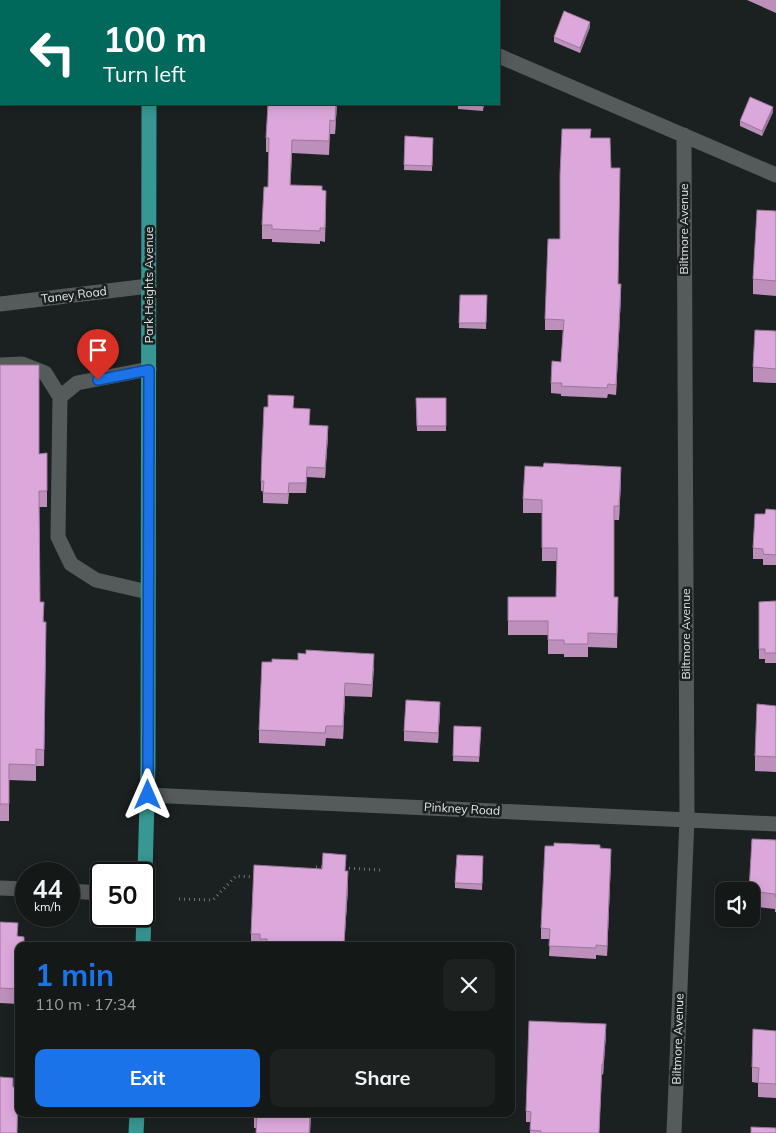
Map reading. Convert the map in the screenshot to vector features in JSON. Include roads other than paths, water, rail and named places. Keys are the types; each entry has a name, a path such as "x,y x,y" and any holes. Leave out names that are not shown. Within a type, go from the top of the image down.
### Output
{"main road":[{"name":"Park Heights Avenue","path":"145,862 148,795 149,105"},
{"name":"Park Heights Avenue","path":"143,927 143,942"},
{"path":"136,1133 137,1117"}],"street":[{"path":"500,56 776,174"},
{"name":"Biltmore Avenue","path":"674,1133 687,819 684,135"},
{"name":"Taney Road","path":"0,304 149,286"},
{"path":"0,365 22,364 45,373 60,397 58,537 71,564 96,580 148,592"},
{"path":"60,397 77,383 149,370"},
{"name":"Pinkney Road","path":"148,795 776,824"},
{"path":"0,888 15,889"}]}
